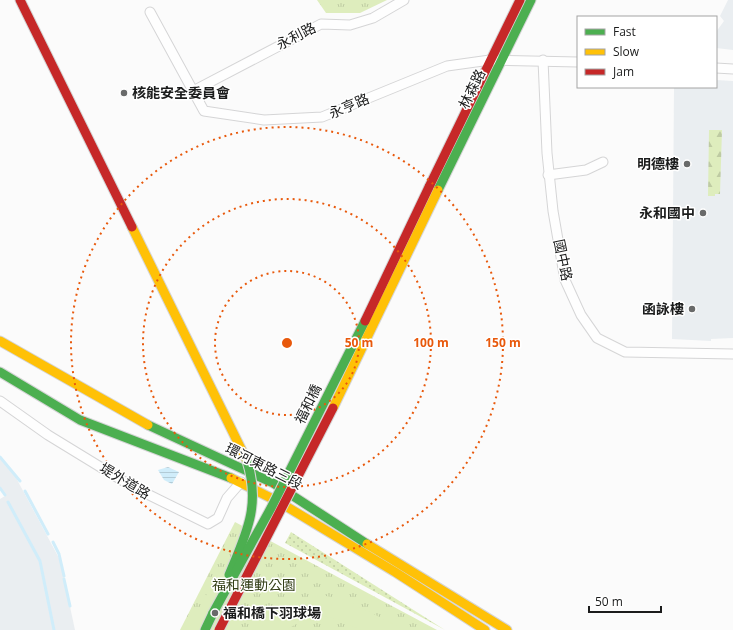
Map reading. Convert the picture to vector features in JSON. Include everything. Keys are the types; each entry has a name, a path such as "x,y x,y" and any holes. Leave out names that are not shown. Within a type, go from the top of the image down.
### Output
{"street":[{"path":"20,0 111,182 247,461 252,476 255,499 250,519 214,613"},
{"name":"永利路","path":"193,91 321,24 350,25 373,18 404,0"},
{"name":"林森路","path":"428,187 520,0"},
{"name":"林森路","path":"438,190 532,0"},
{"name":"永亨路","path":"150,12 204,111 264,120 322,118 447,66 490,60 577,62"},
{"name":"國中路","path":"543,60 548,175 565,280 581,315 597,338 625,352 733,354"},
{"path":"717,68 733,69"},
{"path":"548,175 586,170 603,162"},
{"name":"福和橋","path":"205,630 251,548 314,424 428,187"},
{"name":"福和橋","path":"219,630 334,404 438,190"},
{"name":"環河東路三段","path":"0,341 160,432 273,483 399,564 507,630"},
{"name":"環河東路三段","path":"0,372 80,420 241,482 279,502 485,630"},
{"name":"堤外道路","path":"0,402 48,435 133,487 208,524 218,518 227,498 241,482"},
{"path":"441,602 476,630"}],"shaded area":[{"path":"728,0 733,0 733,50 717,48 717,31 724,21 720,16"},
{"name":"永和國中","path":"717,80 733,81 733,338 711,339 711,341 672,339 674,88 717,88"},
{"path":"0,457 14,474 60,560 75,630 0,630 0,499 5,496 0,488"}],"green space":[{"path":"317,0 387,0 360,13 326,13"},
{"path":"709,130 722,130 720,194 715,194 715,196 708,196"},
{"name":"福和運動公園","path":"235,522 437,630 180,630"},
{"path":"291,532 445,630 285,543"},
{"name":"福和橋下羽球場","path":"213,582 241,596 224,630 188,630"},
{"path":"326,596 346,600 405,630 361,630 338,619 321,616 303,620 286,630 260,630 280,609 307,598"}],"water":[{"path":"168,467 179,472 172,484 164,480 158,470"}],"waterway":[{"path":"0,457 20,481"},
{"path":"0,488 5,495"},
{"path":"25,491 48,534"},
{"path":"8,502 40,561 54,630"},
{"path":"53,542 59,554 64,576"},
{"path":"64,579 70,606"}],"traffic: fast":[{"path":"438,190 531,0"},
{"path":"213,613 271,508 365,321"},
{"path":"0,372 80,420 231,478"},
{"path":"148,425 273,483 367,544"},
{"path":"229,575 250,520 252,492 251,477 247,461"},
{"path":"205,630 213,613"}],"traffic: slow":[{"path":"333,408 438,190"},
{"path":"132,227 247,461"},
{"path":"0,341 148,425"},
{"path":"231,478 279,502 395,572 485,630"},
{"path":"367,544 507,630"}],"traffic: jam":[{"path":"20,0 132,227"},
{"path":"429,187 520,0"},
{"path":"365,321 429,187"},
{"path":"219,630 333,408"}],"place":[{"name":"核能安全委員會","path":"124,93"},
{"name":"明德樓","path":"687,164"},
{"name":"永和國中","path":"703,213"},
{"name":"函詠樓","path":"692,309"},
{"name":"福和橋下羽球場","path":"215,613"}]}
